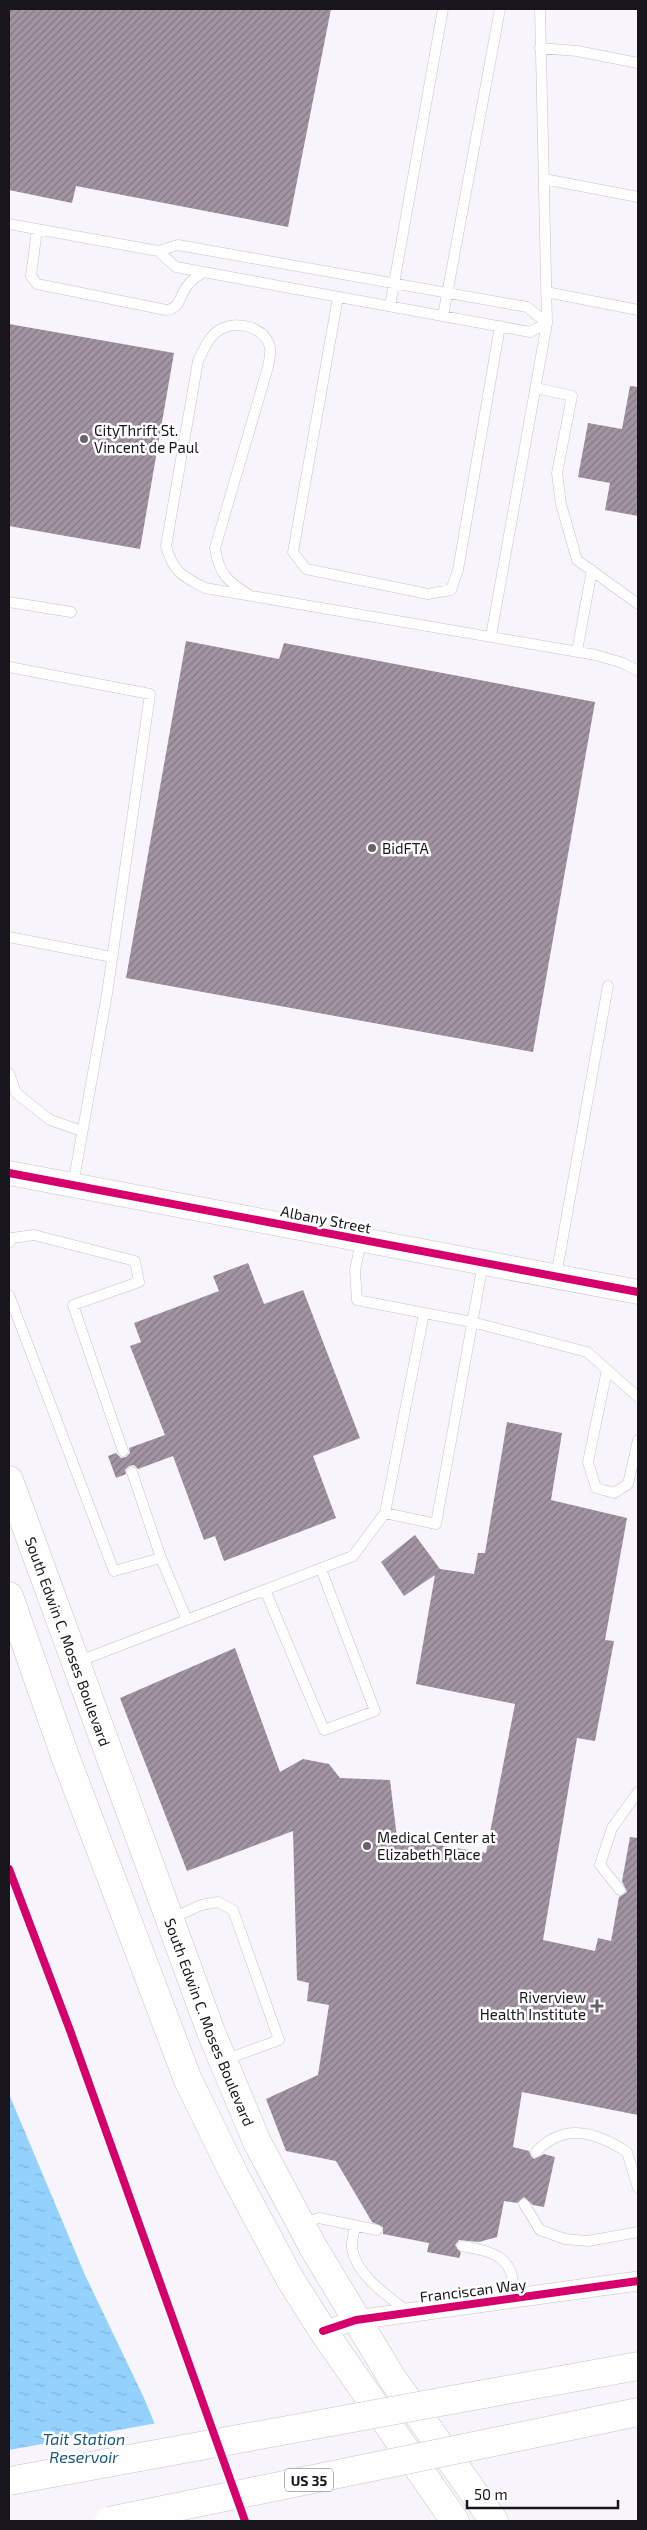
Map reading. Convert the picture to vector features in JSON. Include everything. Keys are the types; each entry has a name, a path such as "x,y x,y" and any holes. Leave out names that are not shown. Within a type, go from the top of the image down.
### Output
{"main road":[{"name":"South Edwin C. Moses Boulevard","path":"9,1480 170,1920 223,2060 257,2142 300,2223 392,2378 494,2521"},
{"path":"9,1596 64,1756 187,2075 234,2174 290,2279 323,2331 439,2510 455,2521"},
{"path":"36,1675 76,1663"},
{"path":"132,1933 170,1920"},
{"path":"187,2075 223,2060"},
{"path":"9,2481 638,2366"},
{"name":"US 35","path":"109,2521 638,2412"}],"street":[{"name":"Albany Street","path":"9,1173 638,1292"},
{"name":"Franciscan Way","path":"323,2331 356,2320 634,2281"}],"lane":[{"path":"390,306 443,9"},
{"path":"443,316 500,9"},
{"path":"491,636 547,323 540,9"},
{"path":"540,48 577,51 638,63"},
{"path":"544,179 638,197"},
{"path":"9,224 158,251 178,245 448,293 527,308 547,323"},
{"path":"37,230 31,276 34,283 166,310 174,310 188,284 203,272"},
{"path":"158,251 176,267 338,297 530,332 547,323"},
{"path":"546,292 638,310"},
{"path":"338,297 292,552 306,569 428,594 451,590 458,570 500,326"},
{"path":"249,595 229,582 218,565 215,548 268,367 270,348 263,334 251,327 234,325 220,330 208,341 198,361 166,546 170,561 181,575 205,588 577,651 623,662 638,671"},
{"path":"536,388 572,396 557,473 561,504 577,560 638,604"},
{"path":"577,651 592,570"},
{"path":"9,602 71,612"},
{"path":"9,667 150,694 112,957 73,1186"},
{"path":"9,937 112,957"},
{"path":"556,1276 608,986"},
{"path":"9,1073 16,1093 50,1120 82,1131"},
{"path":"9,1243 12,1238 34,1235 135,1261 139,1282 73,1305 123,1450"},
{"path":"361,1240 355,1271 357,1300 472,1322 587,1352 638,1397"},
{"path":"385,1514 436,1524 483,1263"},
{"path":"9,1295 114,1572 161,1558"},
{"path":"76,1663 353,1556 385,1514 424,1313"},
{"path":"607,1370 588,1462 596,1488 614,1494 628,1484 638,1440"},
{"path":"132,1472 161,1558 186,1620"},
{"path":"265,1590 324,1730 375,1711 321,1569"},
{"path":"620,1890 600,1865 612,1828 638,1792"},
{"path":"170,1920 201,1905 218,1902 233,1910 279,2040 223,2060"},
{"path":"536,2152 546,2141 573,2132 606,2138 627,2152 638,2188"},
{"path":"524,2204 540,2230 565,2239 588,2241 638,2232"},
{"path":"300,2223 319,2218 377,2230"},
{"path":"355,2226 352,2248 356,2260 369,2278 408,2312"},
{"path":"462,2246 488,2251 500,2256 510,2269 515,2285 513,2298"}],"water":[{"name":"Tait Station Reservoir","path":"9,2094 85,2275 144,2398 179,2483 9,2521"}],"pier":[{"path":"157,2423 181,2481 203,2521 9,2521 9,2450"}],"building":[{"path":"9,9 331,9 288,227 76,186 72,203 9,190"},
{"name":"CityThrift St. Vincent de Paul","path":"9,324 174,353 140,549 9,526"},
{"path":"630,386 638,387 638,516 605,510 610,483 578,477 588,423 622,429"},
{"path":"186,641 279,659 284,643 595,702 533,1052 126,978"},
{"path":"248,1263 264,1304 303,1290 360,1438 313,1456 336,1518 224,1561 215,1536 204,1540 173,1456 138,1469 134,1465 129,1466 125,1470 126,1474 116,1478 108,1456 116,1453 121,1458 126,1457 130,1453 129,1448 165,1435 130,1346 141,1342 134,1323 219,1291 213,1276"},
{"name":"Medical Center at Elizabeth Place","path":"507,1422 562,1433 551,1500 627,1518 605,1640 614,1641 595,1741 577,1738 543,1940 595,1951 598,1938 611,1941 619,1897 627,1892 622,1881 630,1837 638,1838 638,2115 522,2092 513,2147 529,2151 534,2159 544,2154 555,2157 544,2207 533,2205 524,2197 517,2203 504,2201 497,2237 479,2242 459,2240 455,2245 461,2253 459,2258 427,2252 429,2243 383,2234 383,2227 372,2222 336,2161 286,2151 266,2099 318,2075 329,2005 307,2001 309,1983 297,1980 293,1831 187,1871 120,1698 235,1648 280,1772 303,1759 329,1764 340,1778 390,1780 397,1838 486,1853 515,1704 416,1684 435,1575 404,1596 381,1562 415,1535 440,1569 474,1574 478,1553 485,1553"}],"cycle path":[{"path":"9,1173 638,1292"},
{"path":"9,1869 71,2033 245,2521"},
{"path":"323,2331 356,2320 638,2281"}],"place":[{"name":"CityThrift St. Vincent de Paul","path":"84,439"},
{"name":"BidFTA","path":"372,848"},
{"name":"Medical Center at Elizabeth Place","path":"367,1846"},
{"name":"Riverview Health Institute","path":"597,2006"}]}
